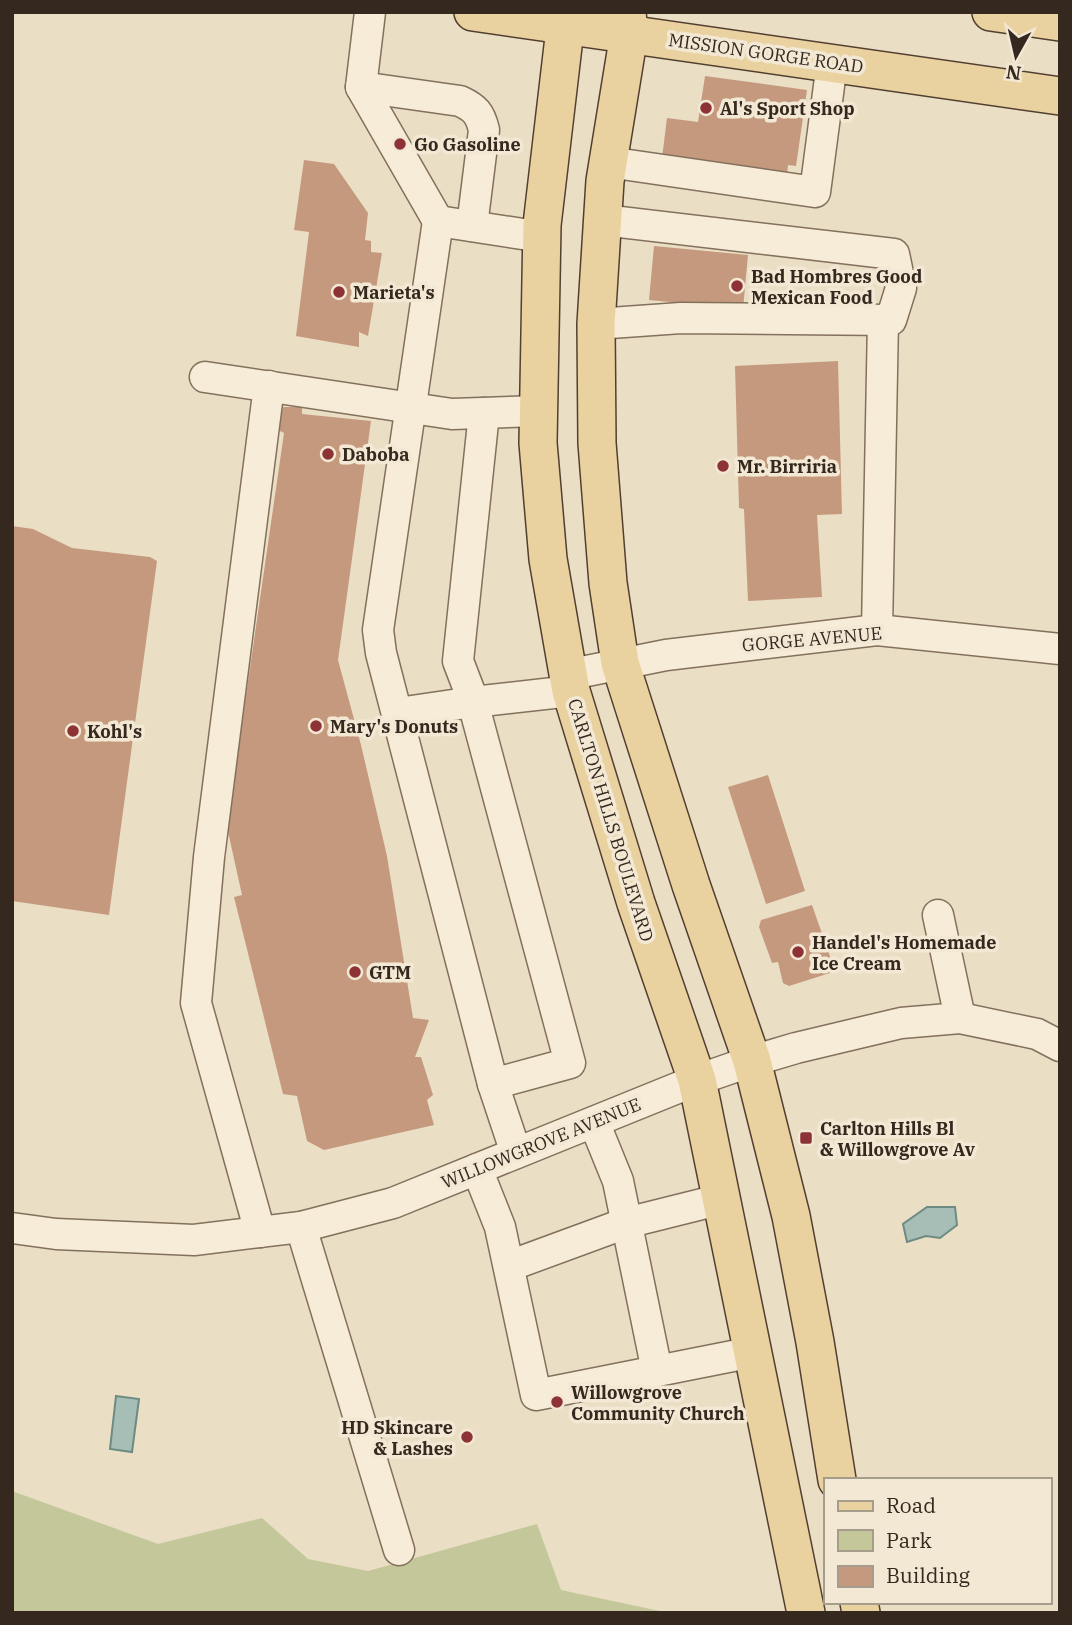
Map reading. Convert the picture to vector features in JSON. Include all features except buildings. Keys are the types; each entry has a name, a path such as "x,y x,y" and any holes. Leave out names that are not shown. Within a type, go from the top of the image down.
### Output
{"main road":[{"name":"MISSION GORGE ROAD","path":"473,12 628,23 832,63 1060,96"},
{"path":"991,12 1060,22"},
{"name":"CARLTON HILLS BOULEVARD","path":"566,18 542,237 538,443 548,559 569,683 636,903 697,1080 806,1613"},
{"path":"628,23 608,162 596,324 597,443 602,525 620,663 751,1061 791,1216 838,1478"}],"street":[{"path":"370,12 361,87 438,221 379,630 381,653 493,1084 516,1153"},
{"path":"608,162 815,191 832,63"},
{"path":"361,87 460,101 481,115 484,130 472,226"},
{"path":"596,324 681,318 891,320 901,288 894,254 603,220"},
{"path":"438,221 542,237"},
{"path":"877,630 883,320"},
{"path":"205,377 452,414 539,411"},
{"path":"260,1232 196,1003 209,857 269,386"},
{"path":"484,413 458,661 473,702 570,1063 493,1084"},
{"name":"GORGE AVENUE","path":"398,713 473,702 569,683 620,663 684,652 877,630 1060,649"},
{"path":"938,915 960,1017"},
{"name":"WILLOWGROVE AVENUE","path":"12,1228 56,1234 194,1240 301,1227 394,1203 697,1080 751,1061 901,1023 960,1017 1037,1034 1060,1046"},
{"path":"594,1122 618,1181 657,1371"},
{"path":"477,1169 500,1227 536,1395 753,1352"},
{"path":"509,1266 626,1223 722,1199"},
{"path":"301,1227 399,1550"}],"green space":[{"path":"12,1491 158,1544 262,1518 308,1559 368,1571 537,1524 561,1590 669,1613 12,1613"}],"water":[{"path":"927,1207 955,1207 957,1225 940,1238 926,1236 907,1242 903,1224"},
{"path":"116,1396 139,1399 132,1452 110,1449"}],"place":[{"name":"Al's Sport Shop","path":"706,108"},
{"name":"Go Gasoline","path":"400,144"},
{"name":"Bad Hombres Good Mexican Food","path":"737,286"},
{"name":"Marieta's","path":"339,292"},
{"name":"Daboba","path":"328,454"},
{"name":"Mr. Birriria","path":"723,466"},
{"name":"Mary's Donuts","path":"316,726"},
{"name":"Kohl's","path":"73,731"},
{"name":"Handel's Homemade Ice Cream","path":"798,952"},
{"name":"GTM","path":"355,972"},
{"name":"Carlton Hills Bl & Willowgrove Av","path":"806,1138"},
{"name":"Willowgrove Community Church","path":"557,1402"},
{"name":"HD Skincare & Lashes","path":"467,1437"}]}
